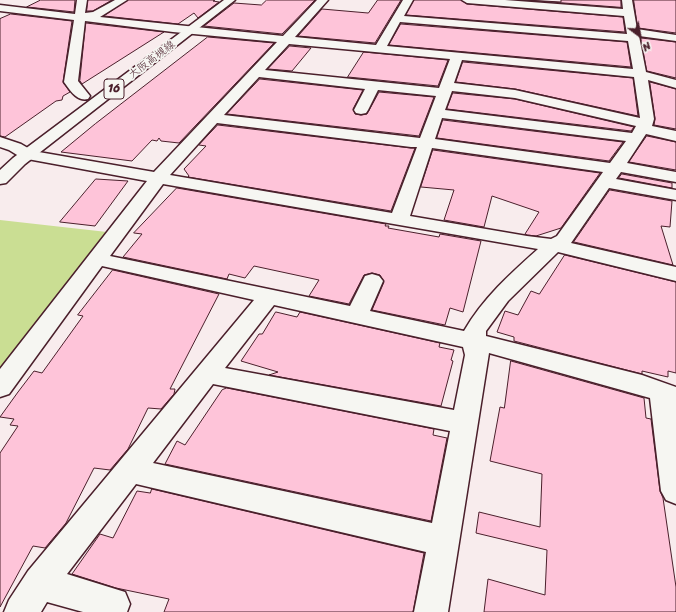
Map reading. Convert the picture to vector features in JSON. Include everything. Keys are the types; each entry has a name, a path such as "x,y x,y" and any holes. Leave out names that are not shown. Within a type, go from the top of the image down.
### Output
{"street":[{"path":"82,0 72,82 83,96"},
{"path":"80,18 96,15 122,0"},
{"name":"大阪高槻線","path":"60,113 214,0"},
{"name":"大阪高槻線","path":"0,179 15,148 190,31 230,0"},
{"path":"0,387 158,177 324,0"},
{"path":"379,49 408,0"},
{"path":"467,0 629,13"},
{"path":"431,612 477,355 474,341 475,331 500,296 554,245 564,240 612,173 647,119 643,87 639,74 627,0"},
{"path":"1,8 190,31 639,74 676,84"},
{"path":"397,19 516,29 632,33 676,38"},
{"path":"400,220 457,56"},
{"path":"255,73 373,86 515,94 614,116 641,130 676,136"},
{"path":"361,110 373,86"},
{"path":"437,113 616,136 641,130"},
{"path":"614,116 616,136"},
{"path":"213,118 427,143 612,173 676,177"},
{"path":"15,148 158,177 527,242 554,245 676,274"},
{"path":"612,173 676,195"},
{"path":"97,259 474,341 642,385 669,395 676,491"},
{"path":"357,316 372,281"},
{"path":"21,612 40,583 269,296"},
{"path":"207,374 465,423"},
{"path":"129,470 444,541"},
{"path":"40,583 113,604 109,612"}],"green space":[{"path":"0,220 107,232 0,369"}],"building":[{"path":"41,0 75,0 74,12 27,7"},
{"path":"88,0 112,0 93,11 87,11"},
{"path":"128,0 215,0 213,1 219,2 198,18 194,13 178,24 104,16"},
{"path":"267,0 315,0 282,34 204,26 234,3 261,5"},
{"path":"378,0 401,0 375,43 298,36 322,9 368,13"},
{"path":"414,0 461,0 467,4 623,17 625,32 406,15"},
{"path":"525,0 561,2 561,0 621,0 621,7"},
{"path":"634,0 676,0 676,33 638,28"},
{"path":"11,14 72,21 63,82 70,92 63,96 62,100 56,101 5,137 0,136 0,19"},
{"path":"86,23 164,32 82,84 80,81"},
{"path":"401,24 627,42 631,67 389,45"},
{"path":"208,37 274,43 179,143 161,141 159,138 157,141 152,140 132,161 61,152 95,124"},
{"path":"641,38 676,42 676,78 647,71"},
{"path":"290,46 311,48 292,71 268,69"},
{"path":"364,52 448,60 438,86 348,77"},
{"path":"463,62 633,78 638,116 515,89 456,82"},
{"path":"260,79 363,90 353,109 355,114 361,115 367,114 379,92 434,97 419,136 227,114"},
{"path":"650,82 676,89 676,129 654,125 655,119"},
{"path":"453,93 515,99 634,127 631,131 447,109"},
{"path":"443,120 623,142 609,161 437,138"},
{"path":"218,125 415,148 391,211 188,177 189,176 184,169 206,146 199,145"},
{"path":"647,136 676,142 676,170 629,162"},
{"path":"433,150 600,173 561,228 536,236 527,235 525,234 539,212 492,196 484,227 444,220 454,190 421,187"},
{"path":"622,174 672,183 672,188 619,178"},
{"path":"96,179 128,181 95,226 60,222"},
{"path":"177,188 386,224 385,226 389,226 388,228 439,237 440,234 481,241 463,312 450,308 445,325 372,310 384,282 380,275 372,273 364,275 349,304 309,296 319,280 254,266 245,278 229,274 227,279 123,257 142,234 134,233"},
{"path":"610,190 672,201 670,227 661,226 673,265 574,242"},
{"path":"565,255 676,282 676,373 668,371 668,377 642,371 642,374 514,341 514,337 497,332 505,311 518,315 531,291 539,294"},
{"path":"113,270 219,294 170,389 175,389 174,394 161,409 148,408 128,449 110,470 94,468 66,523 45,548 33,546 0,607 0,453 18,426 10,425 14,419 0,417 34,371 42,373 83,316 78,315"},
{"path":"276,312 297,317 300,312 440,343 439,347 454,350 451,360 453,361 441,406 269,375 278,372 241,361 259,334 262,334"},
{"path":"511,361 644,398 646,418 651,419 660,491 663,498 676,587 676,612 484,612 488,579 545,595 547,550 476,533 479,512 540,527 542,474 490,461 500,407 504,408"},
{"path":"227,388 434,429 433,435 447,438 431,521 165,464 177,441 185,445 222,390"},
{"path":"152,489 424,553 413,612 164,612 169,599 116,588 72,574 100,534 113,538 137,491 150,493"}]}
